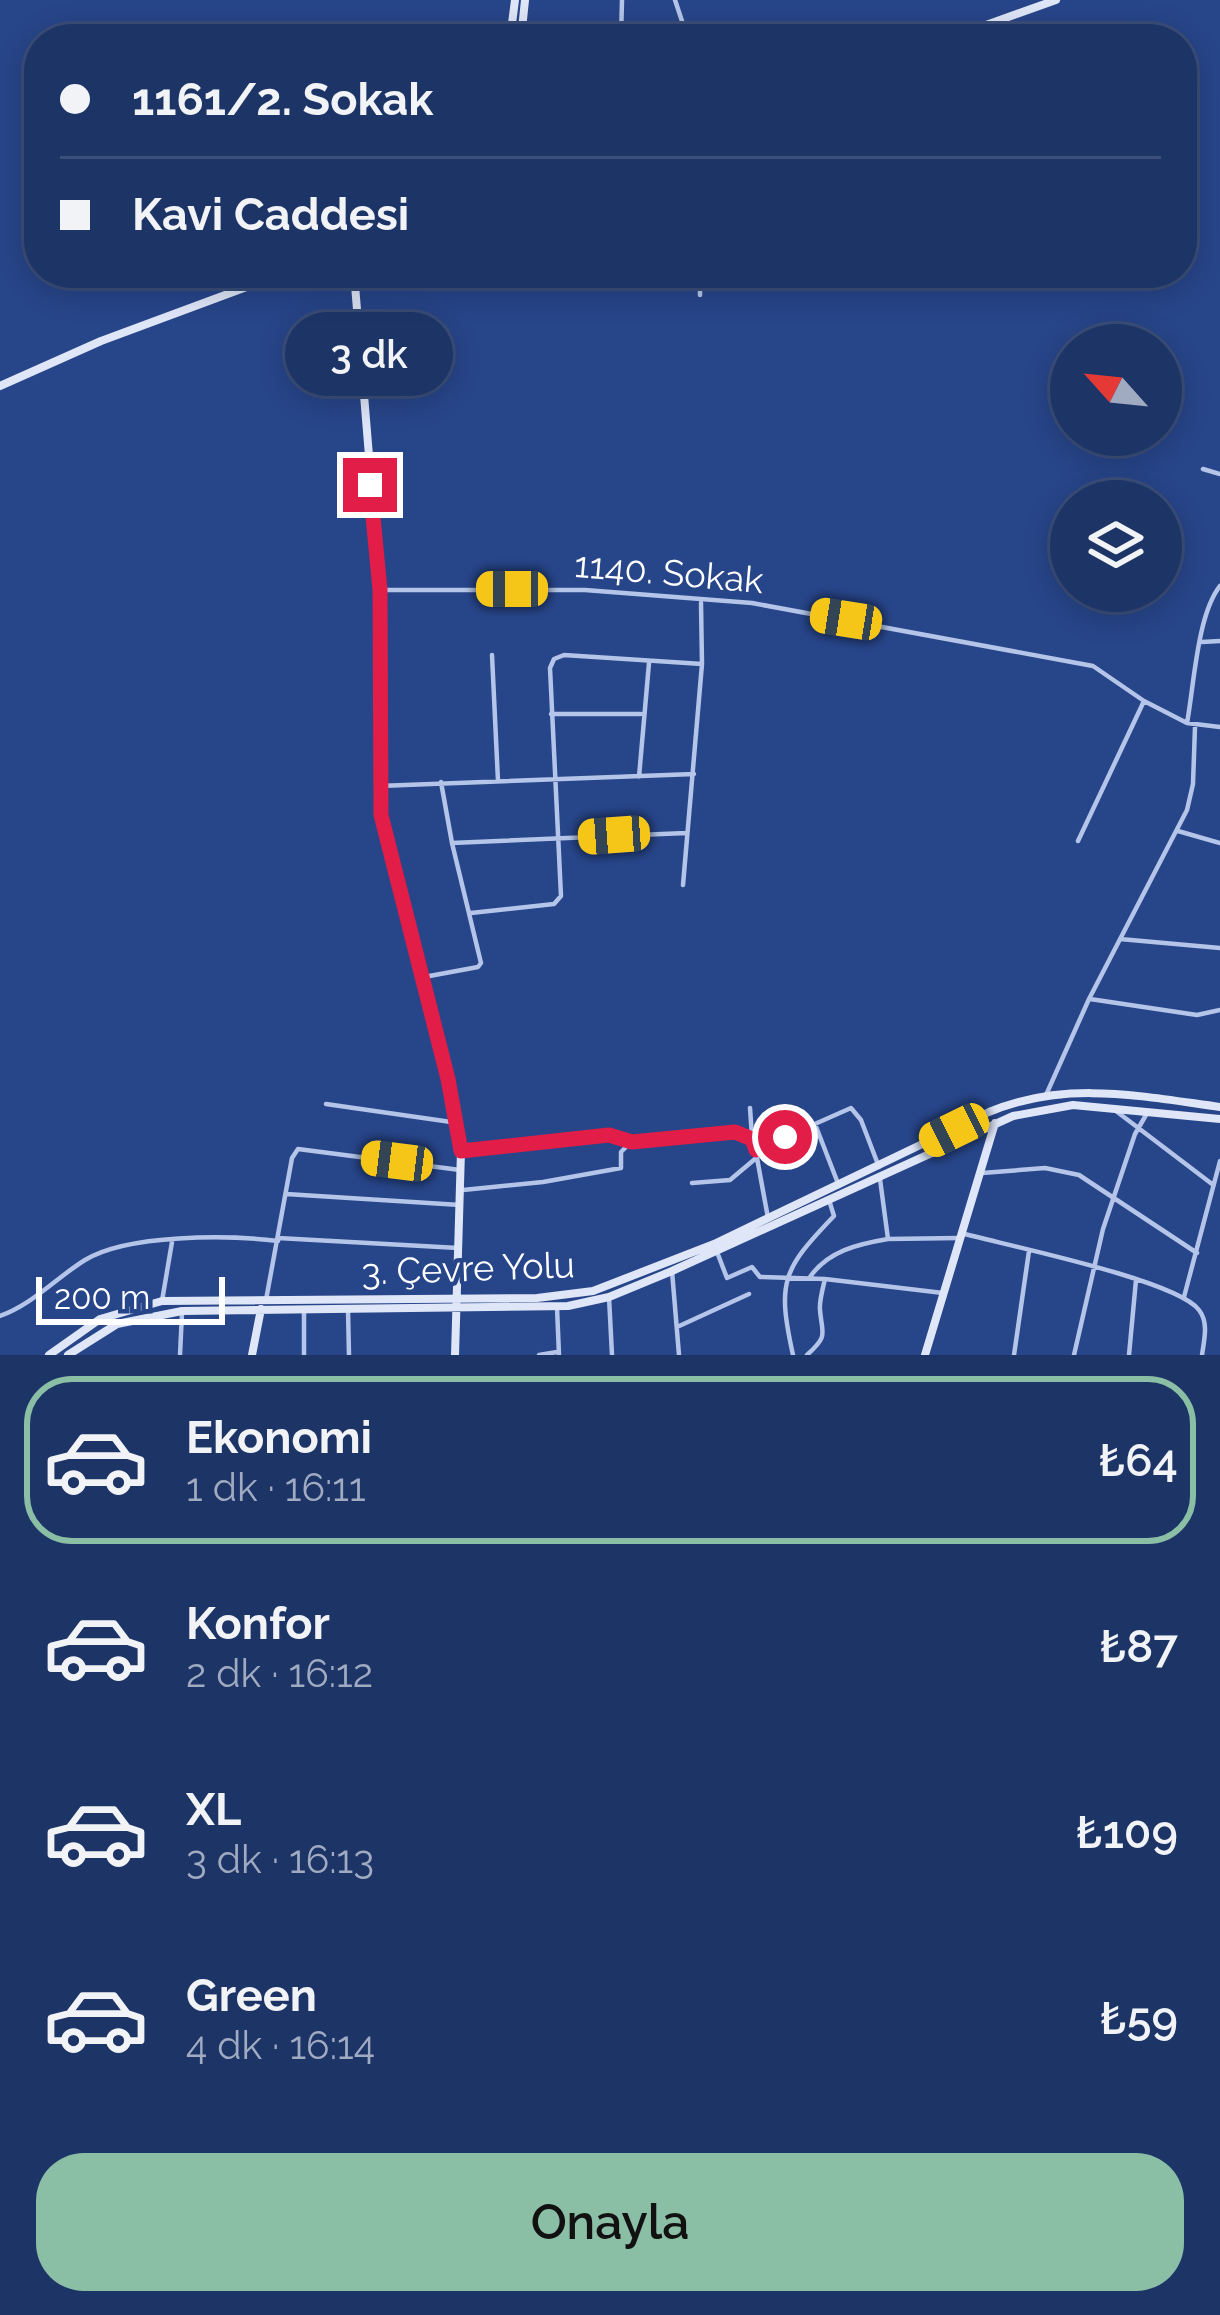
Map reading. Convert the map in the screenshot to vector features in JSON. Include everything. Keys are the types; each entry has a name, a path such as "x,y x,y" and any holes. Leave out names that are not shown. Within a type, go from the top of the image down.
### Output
{"main road":[{"path":"989,24 1056,0"},
{"path":"0,386 101,341 244,288"},
{"path":"355,288 380,590 379,786 384,829 424,977 461,1151 455,1355"},
{"name":"3. Çevre Yolu","path":"49,1355 105,1317 162,1301 556,1307 609,1297 829,1200 994,1110 1046,1095 1096,1091 1220,1107"},
{"name":"3. Çevre Yolu","path":"68,1355 117,1324 182,1311 264,1305 348,1310 593,1291 670,1263 839,1186 995,1123 1059,1106 1220,1119"},
{"path":"925,1355 995,1123"},
{"path":"252,1355 264,1305"}],"street":[{"path":"700,288 700,295"},
{"path":"1203,469 1220,473"},
{"path":"1046,1095 1191,797 1191,724 1202,642 1213,596 1220,586"},
{"name":"1140. Sokak","path":"380,590 585,590 752,602 1093,666 1144,701 1191,724 1220,727"},
{"path":"683,885 702,664 701,601"},
{"path":"1202,642 1220,641"},
{"path":"492,655 499,781"},
{"path":"471,914 557,902 561,892 550,668 556,657 702,664"},
{"path":"639,777 649,663"},
{"path":"1078,841 1144,701"},
{"path":"551,714 644,714"},
{"path":"379,786 694,774"},
{"path":"424,977 478,968 471,914 441,782"},
{"path":"1178,831 1220,843"},
{"path":"452,843 688,833"},
{"path":"1120,939 1220,948"},
{"path":"1089,999 1197,1015 1217,1011 1220,1020"},
{"path":"326,1104 458,1123"},
{"path":"1112,1107 1214,1185"},
{"path":"750,1108 768,1218"},
{"path":"692,1183 730,1180 756,1154 840,1111 856,1111 879,1172 888,1239"},
{"path":"1074,1355 1103,1228 1118,1198 1137,1130 1149,1111"},
{"path":"814,1123 839,1186"},
{"path":"461,1151 609,1135 632,1142 735,1132 752,1139"},
{"path":"461,1190 621,1168 621,1153 632,1142"},
{"path":"264,1305 292,1158 298,1149 460,1170"},
{"path":"1184,1297 1220,1161"},
{"path":"981,1173 1063,1170 1118,1198 1197,1253"},
{"path":"286,1194 460,1205"},
{"path":"793,1355 784,1314 786,1278 803,1248 834,1216 829,1200"},
{"path":"0,1316 30,1301 88,1258 172,1240 210,1236 458,1248"},
{"path":"809,1278 824,1260 862,1243 960,1236 1136,1280 1184,1297 1206,1324 1202,1355"},
{"path":"162,1301 172,1240"},
{"path":"716,1251 727,1278 752,1267 760,1277 825,1279 943,1293"},
{"path":"1014,1355 1029,1252"},
{"path":"672,1271 680,1355"},
{"path":"806,1355 824,1337 820,1314 825,1279"},
{"path":"1129,1355 1136,1280"},
{"path":"677,1327 749,1294"},
{"path":"609,1297 612,1355"},
{"path":"539,1355 558,1354 556,1307"},
{"path":"304,1310 304,1355"},
{"path":"348,1310 349,1355"},
{"path":"180,1355 182,1311"}],"route":[{"path":"370,485 380,590 381,815 424,977 461,1151 576,1137 609,1135 632,1142 735,1132 752,1139 756,1150 785,1137"}]}
